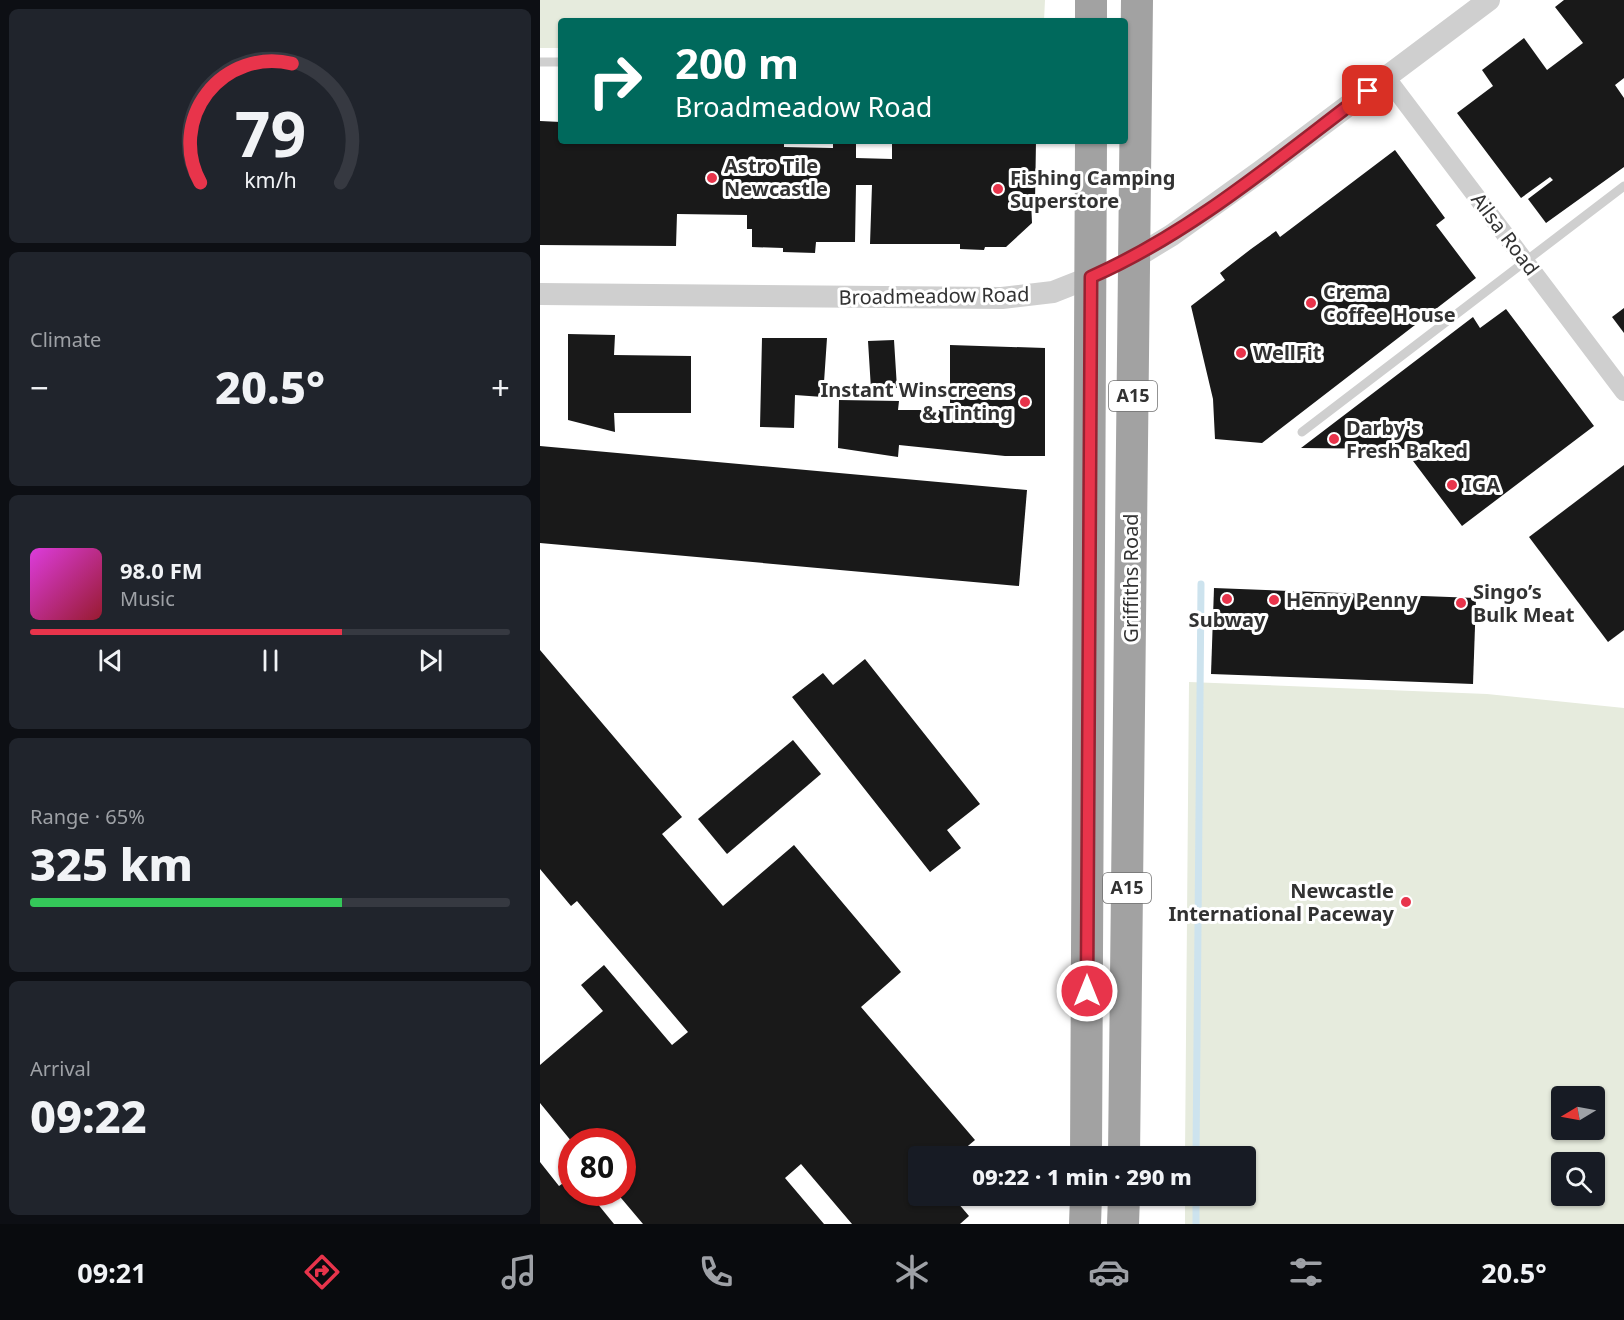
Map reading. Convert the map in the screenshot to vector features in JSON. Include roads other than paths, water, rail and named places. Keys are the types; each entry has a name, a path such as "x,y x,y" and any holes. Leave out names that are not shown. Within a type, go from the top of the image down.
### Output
{"highway":[{"path":"1091,0 1091,18"},
{"name":"Griffiths Road","path":"1124,1146 1136,257 1137,0"},
{"name":"Griffiths Road","path":"1086,1146 1091,144"},
{"name":"Broadmeadow Road","path":"1091,277 1136,257"},
{"path":"1085,1224 1086,1206"},
{"path":"1123,1224 1124,1206"}],"street":[{"name":"Broadmeadow Road","path":"1136,257 1172,235 1489,0"},
{"name":"Ailsa Road","path":"1386,77 1624,392"},
{"name":"Broadmeadow Road","path":"540,294 1002,298 1053,292 1091,277"}],"lane":[{"path":"540,62 558,62"},
{"path":"1302,432 1624,186"}],"waterway":[{"path":"1196,1146 1201,584"},
{"path":"1196,1206 1196,1224"}],"place":[{"name":"Astro Tile Newcastle","path":"712,178"},
{"name":"Fishing Camping Superstore","path":"998,189"},
{"name":"Crema Coffee House","path":"1311,303"},
{"name":"WellFit","path":"1241,353"},
{"name":"Instant Winscreens & Tinting","path":"1025,402"},
{"name":"Darby's Fresh Baked","path":"1334,439"},
{"name":"IGA","path":"1452,485"},
{"name":"Subway","path":"1227,599"},
{"name":"Henny Penny","path":"1274,600"},
{"name":"Singo’s Bulk Meat","path":"1461,603"},
{"name":"Newcastle International Paceway","path":"1406,902"}]}
